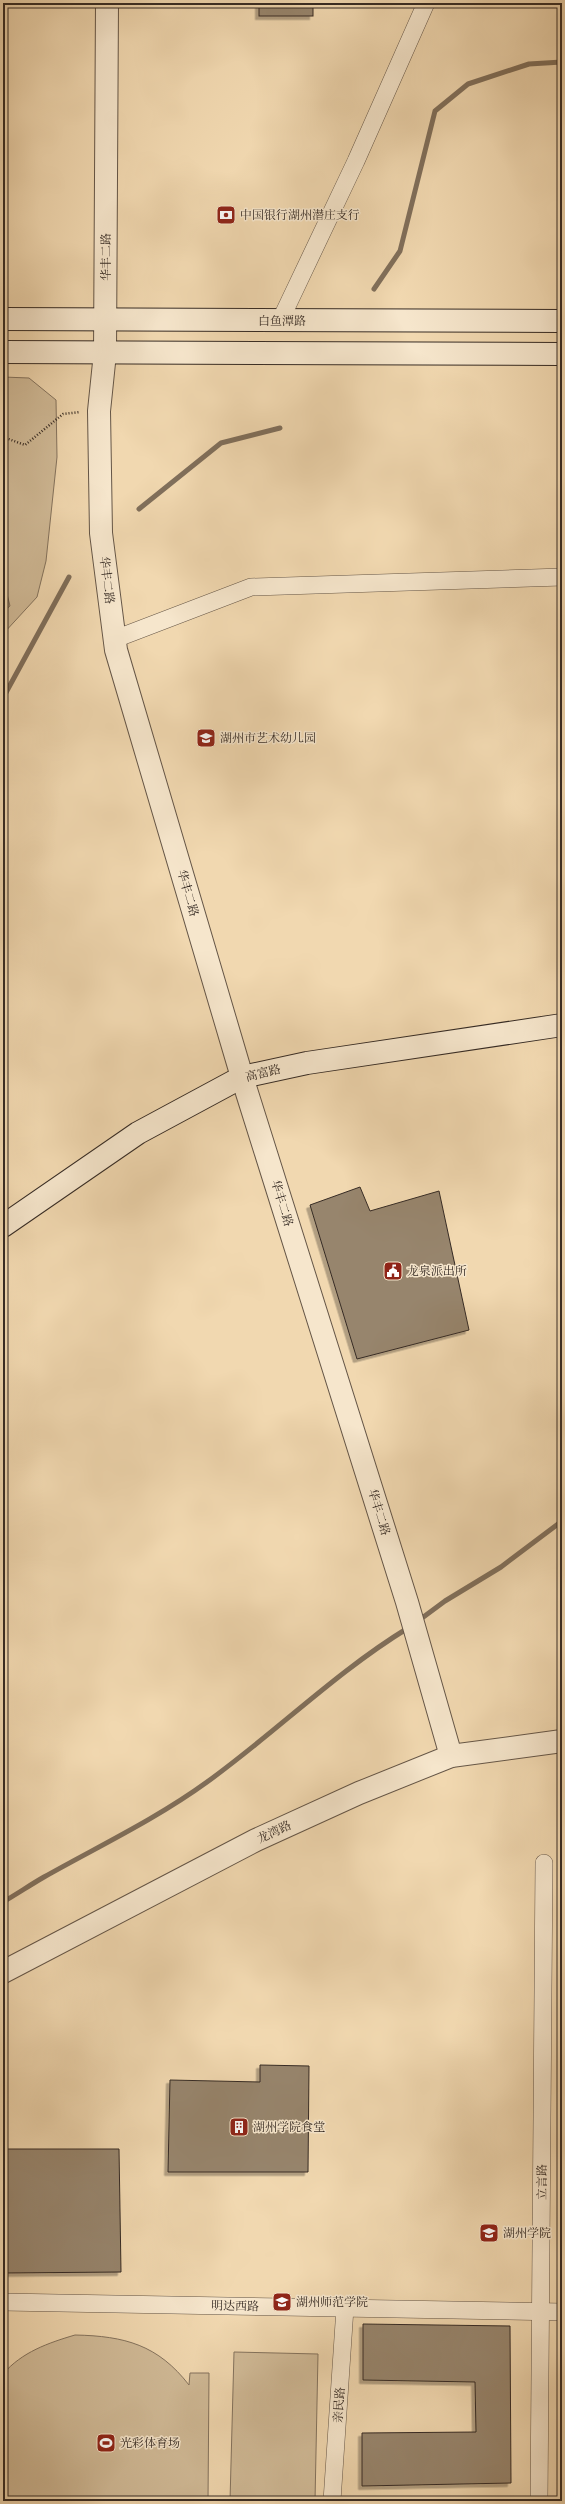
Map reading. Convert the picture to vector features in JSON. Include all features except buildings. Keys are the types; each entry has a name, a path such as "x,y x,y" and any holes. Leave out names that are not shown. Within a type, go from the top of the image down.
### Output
{"street":[{"name":"华丰二路","path":"107,3 106,321 105,353 99,411 101,533 118,658 242,1077 407,1602 451,1756"},
{"path":"280,321 356,161 426,3"},
{"name":"白鱼潭路","path":"3,320 562,321"},
{"path":"3,352 562,354"},
{"path":"115,639 251,587 562,578"},
{"name":"高富路","path":"3,1226 138,1133 242,1077 307,1063 562,1025"},
{"name":"龙湾路","path":"3,1972 256,1840 359,1793 451,1756 562,1742"},
{"name":"立言路","path":"538,2501 542,2311 544,1863"},
{"name":"明达西路","path":"3,2302 562,2312"},
{"name":"亲民路","path":"332,2501 345,2308"}],"path":[{"path":"3,437 25,445 63,414 99,411"}],"shaded area":[{"path":"3,377 29,378 56,400 57,457 46,561 37,597 3,634"},
{"path":"3,578 10,606 3,612"},
{"name":"光彩体育场","path":"75,2335 110,2338 139,2345 165,2360 189,2385 190,2373 209,2373 208,2501 3,2501 3,2374 10,2366 36,2349"},
{"path":"234,2352 318,2354 315,2501 230,2501"}],"waterway":[{"path":"374,289 400,251 435,111 468,84 529,64 562,62"},
{"path":"139,509 221,443 280,428"},
{"path":"3,698 69,577"},
{"path":"418,1621 445,1601 501,1567 562,1521"},
{"path":"3,1902 44,1877 148,1820 188,1795 232,1763 331,1683 381,1645 408,1628"}],"place":[{"name":"中国银行湖州潜庄支行","path":"226,215"},
{"name":"湖州市艺术幼儿园","path":"206,738"},
{"name":"龙泉派出所","path":"393,1271"},
{"name":"湖州学院食堂","path":"239,2127"},
{"name":"湖州学院","path":"489,2233"},
{"name":"湖州师范学院","path":"282,2302"},
{"name":"光彩体育场","path":"106,2443"}]}
